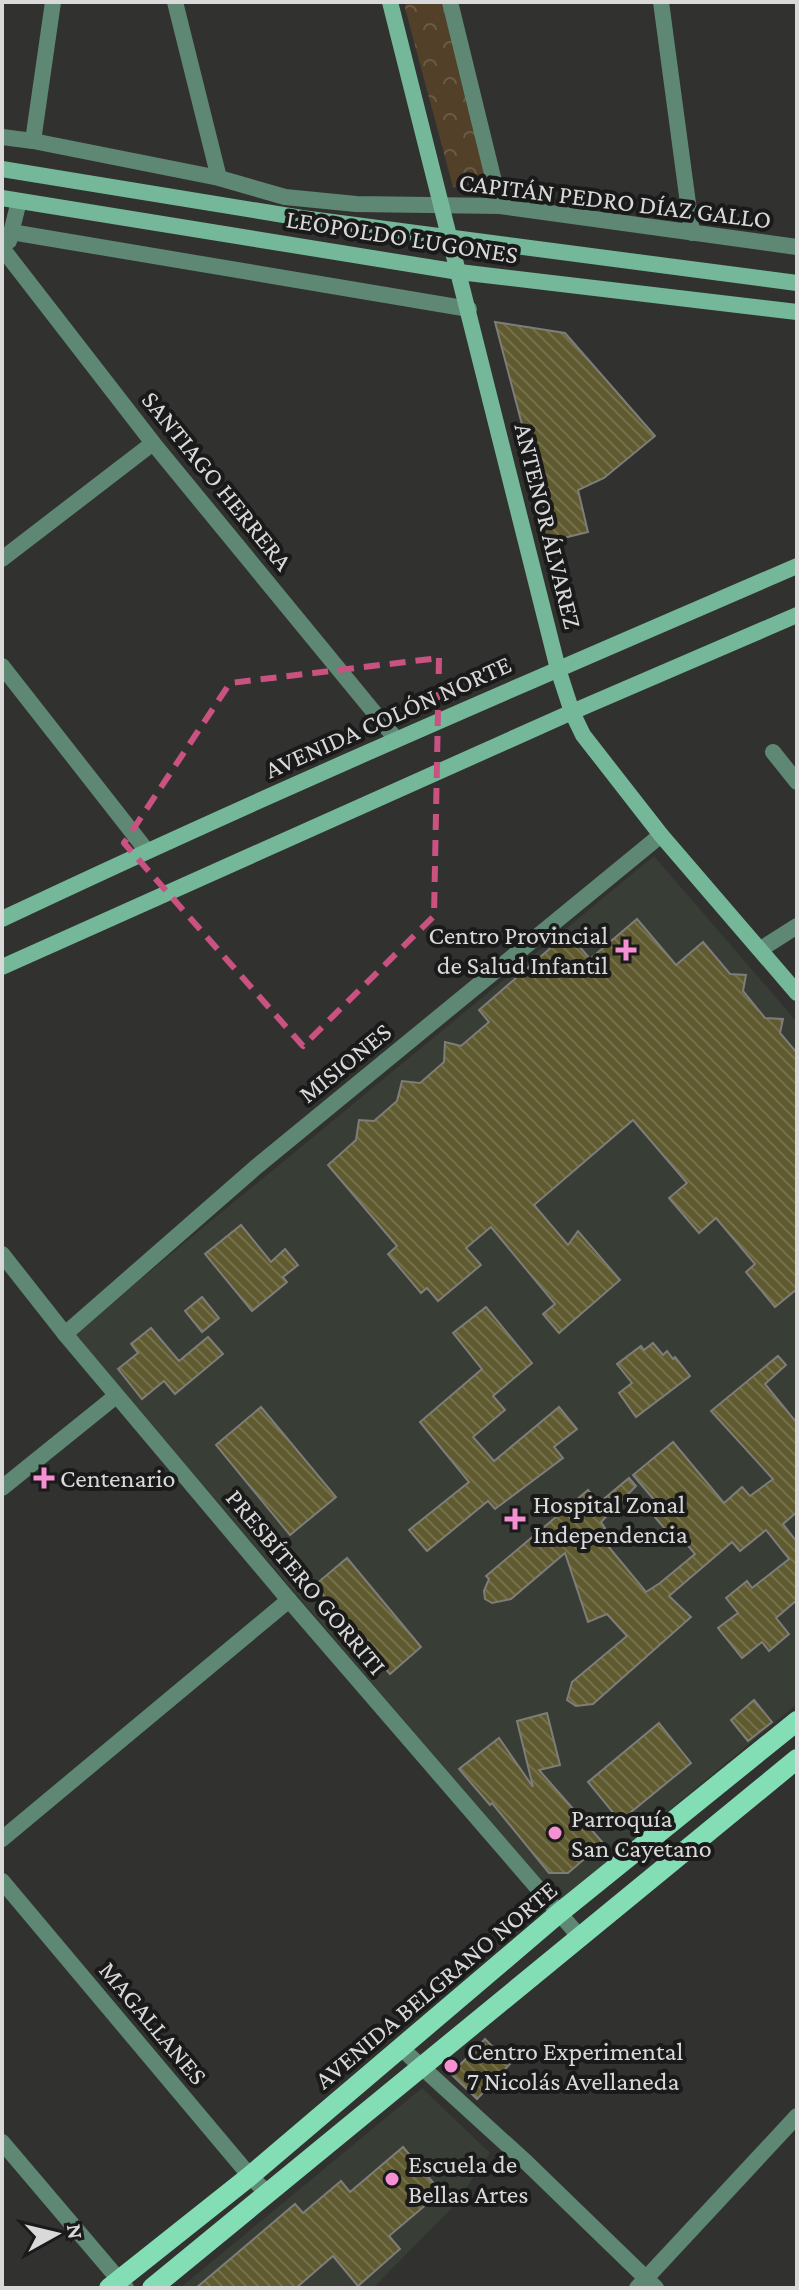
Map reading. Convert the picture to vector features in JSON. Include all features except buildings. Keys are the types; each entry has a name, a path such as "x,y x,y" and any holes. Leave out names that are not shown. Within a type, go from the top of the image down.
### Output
{"main road":[{"name":"ANTENOR ÁLVAREZ","path":"390,2 558,669 572,712 583,735 661,835 797,993"},
{"name":"LEOPOLDO LUGONES","path":"2,169 302,218 797,283"},
{"name":"LEOPOLDO LUGONES","path":"2,198 459,272 797,312"},
{"name":"AVENIDA COLÓN NORTE","path":"2,919 396,739 797,566"},
{"path":"2,967 797,615"},
{"name":"AVENIDA BELGRANO NORTE","path":"118,2285 402,2049 558,1914 797,1721"},
{"name":"AVENIDA BELGRANO NORTE","path":"152,2288 797,1759"}],"street":[{"path":"33,141 53,2"},
{"path":"175,2 219,178"},
{"path":"450,2 500,206"},
{"path":"661,2 692,233"},
{"name":"CAPITÁN PEDRO DÍAZ GALLO","path":"2,137 219,178 285,197 356,204 500,206 797,247"},
{"path":"4,249 19,201"},
{"path":"11,232 469,309"},
{"name":"SANTIAGO HERRERA","path":"4,249 153,443 396,739"},
{"path":"2,559 153,443"},
{"path":"2,666 147,851"},
{"path":"773,752 797,782"},
{"name":"MISIONES","path":"65,1334 250,1172 661,835"},
{"path":"761,949 797,926"},
{"name":"PRESBÍTERO GORRITI","path":"2,1254 116,1396 579,1936"},
{"path":"2,1488 116,1396"},
{"path":"2,1839 289,1600"},
{"name":"MAGALLANES","path":"2,1881 268,2194"},
{"path":"402,2049 527,2163 646,2285 797,2116"},
{"path":"2,2142 118,2285"}],"highlighted area":[{"path":"439,658 434,916 303,1046 124,843 230,683"}],"shaded area":[{"name":"Hospital Zonal Independencia","path":"654,856 797,1022 797,1704 559,1902 74,1334"},
{"name":"Escuela de Bellas Artes","path":"422,2088 490,2153 455,2205 373,2288 180,2288"}],"green space":[{"path":"406,2 444,2 493,193 453,187 405,8"}],"place":[{"name":"Centro Provincial de Salud Infantil","path":"626,950"},
{"name":"Centenario","path":"44,1478"},
{"name":"Hospital Zonal Independencia","path":"515,1519"},
{"name":"Parroquía San Cayetano","path":"555,1833"},
{"name":"Centro Experimental 7 Nicolás Avellaneda","path":"451,2066"},
{"name":"Escuela de Bellas Artes","path":"392,2179"}]}
